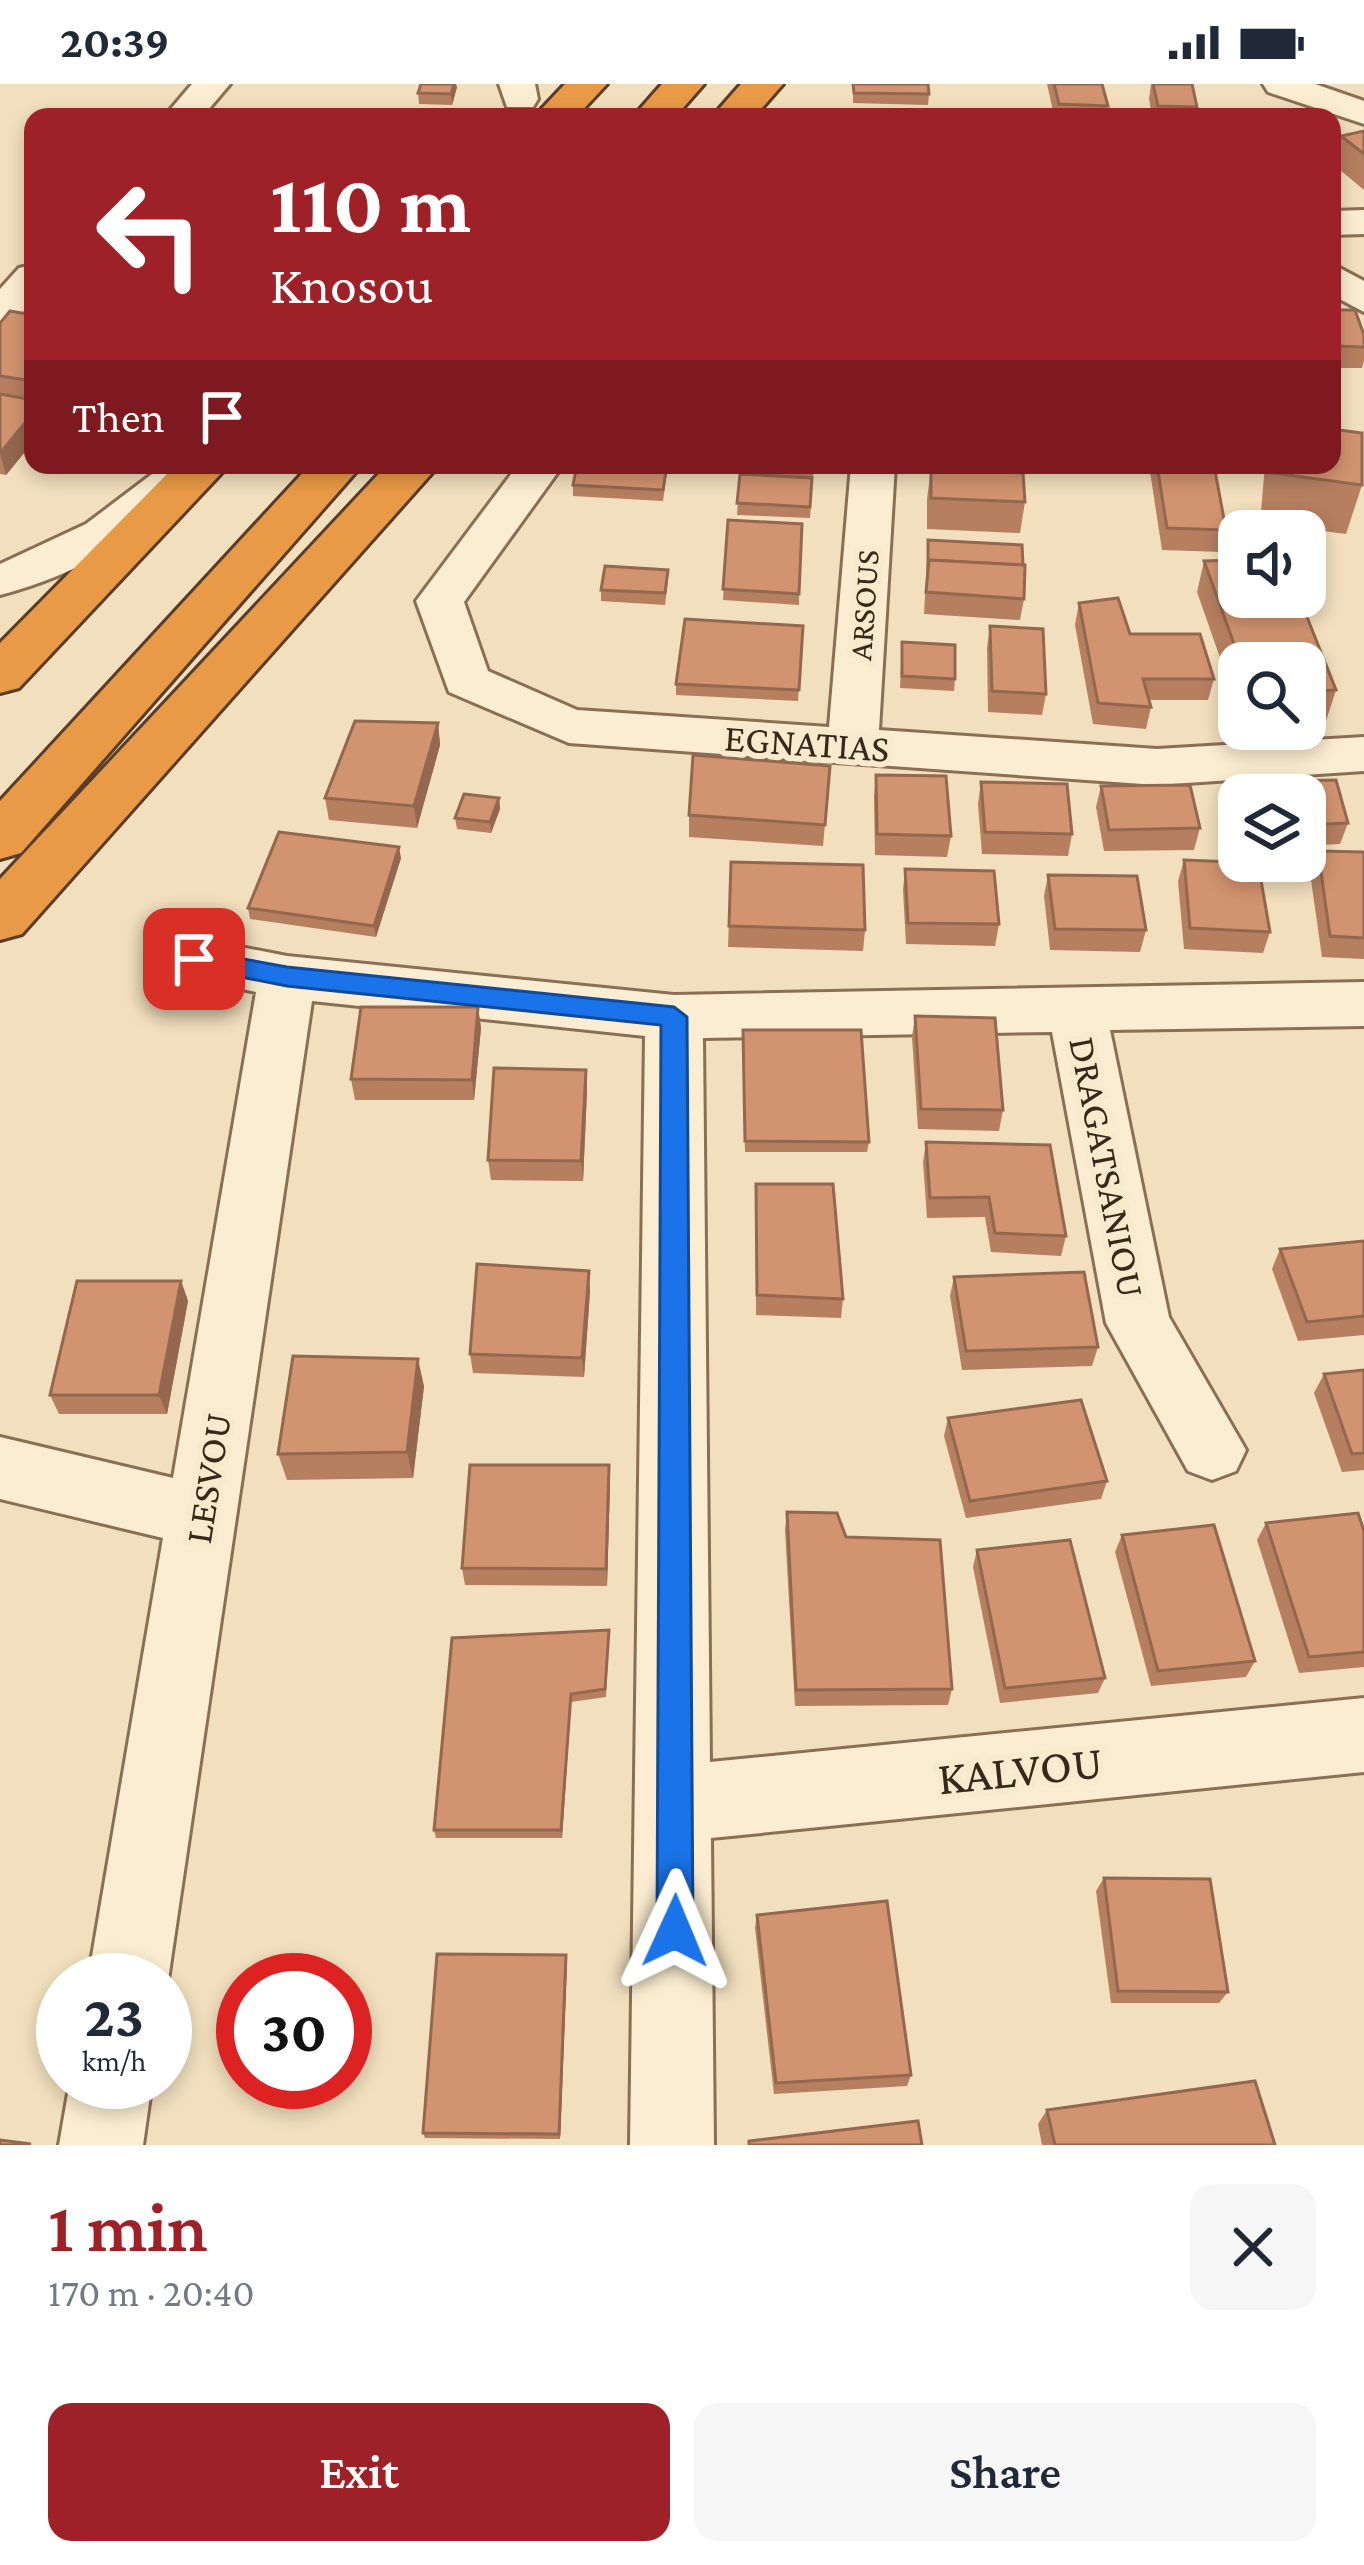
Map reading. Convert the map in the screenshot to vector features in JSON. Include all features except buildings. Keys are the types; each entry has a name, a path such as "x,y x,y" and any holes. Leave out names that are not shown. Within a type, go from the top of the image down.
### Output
{"highway":[{"path":"530,100 587,84"},
{"path":"608,108 631,84"},
{"path":"661,108 684,84"},
{"path":"741,108 763,84"},
{"path":"0,675 195,474"},
{"path":"0,769 271,474"},
{"path":"0,838 329,474"},
{"path":"0,918 406,474"}],"street":[{"path":"190,108 212,84"},
{"path":"1281,84 1364,113"},
{"path":"0,313 24,287"},
{"path":"0,580 83,548 139,511 181,474"},
{"name":"EGNATIAS","path":"535,474 440,601 466,681 569,725 1157,767 1364,754"},
{"name":"ARSOUS","path":"853,744 872,474"},
{"name":"DRAGATSANIOU","path":"194,959 287,977 674,1017 1364,1004"},
{"name":"LESVOU","path":"132,1953 287,977"},
{"name":"DRAGATSANIOU","path":"1077,1009 1138,1323 1212,1450"},
{"path":"672,2145 674,1017"},
{"path":"0,1468 202,1516"},
{"name":"KALVOU","path":"676,1803 1364,1735"},
{"path":"101,2145 107,2109"}],"route":[{"path":"194,959 287,977 674,1017 675,1931"}]}
